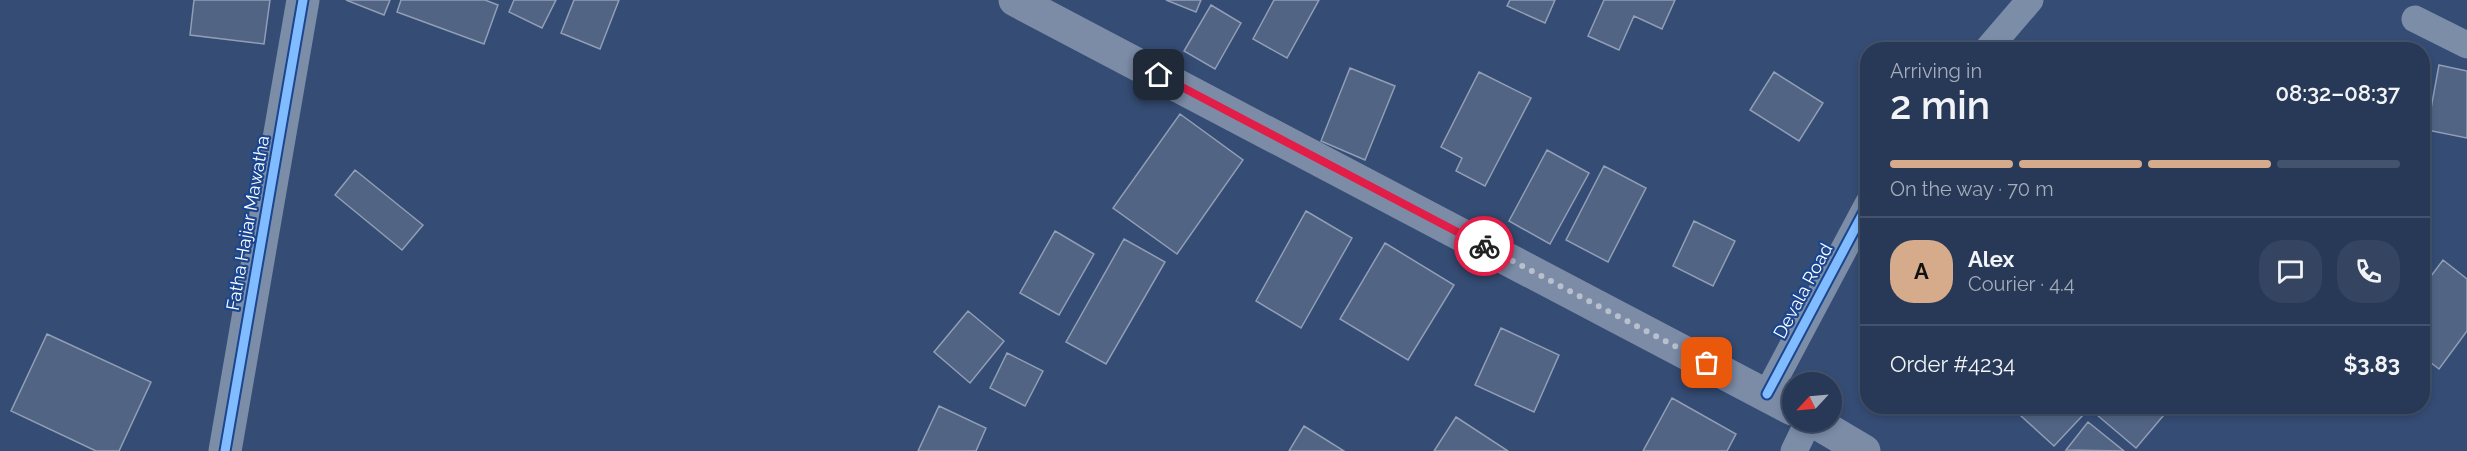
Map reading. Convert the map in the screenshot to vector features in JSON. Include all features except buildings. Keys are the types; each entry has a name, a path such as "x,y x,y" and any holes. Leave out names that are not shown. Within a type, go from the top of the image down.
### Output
{"main road":[{"path":"1015,0 1780,401"},
{"path":"1832,432 1864,451"}],"street":[{"name":"Fatha Hajiar Mawatha","path":"225,451 303,0"},
{"path":"1994,42 2030,0"},
{"path":"2415,19 2467,45"},
{"name":"Devala Road","path":"1780,401 1860,222"},
{"path":"1794,451 1803,432"}],"cycle path":[{"path":"225,451 303,0"},
{"path":"1767,394 1860,219"}],"way so far":[{"path":"1484,246 1707,363"}],"route":[{"path":"1159,75 1484,246"}]}
